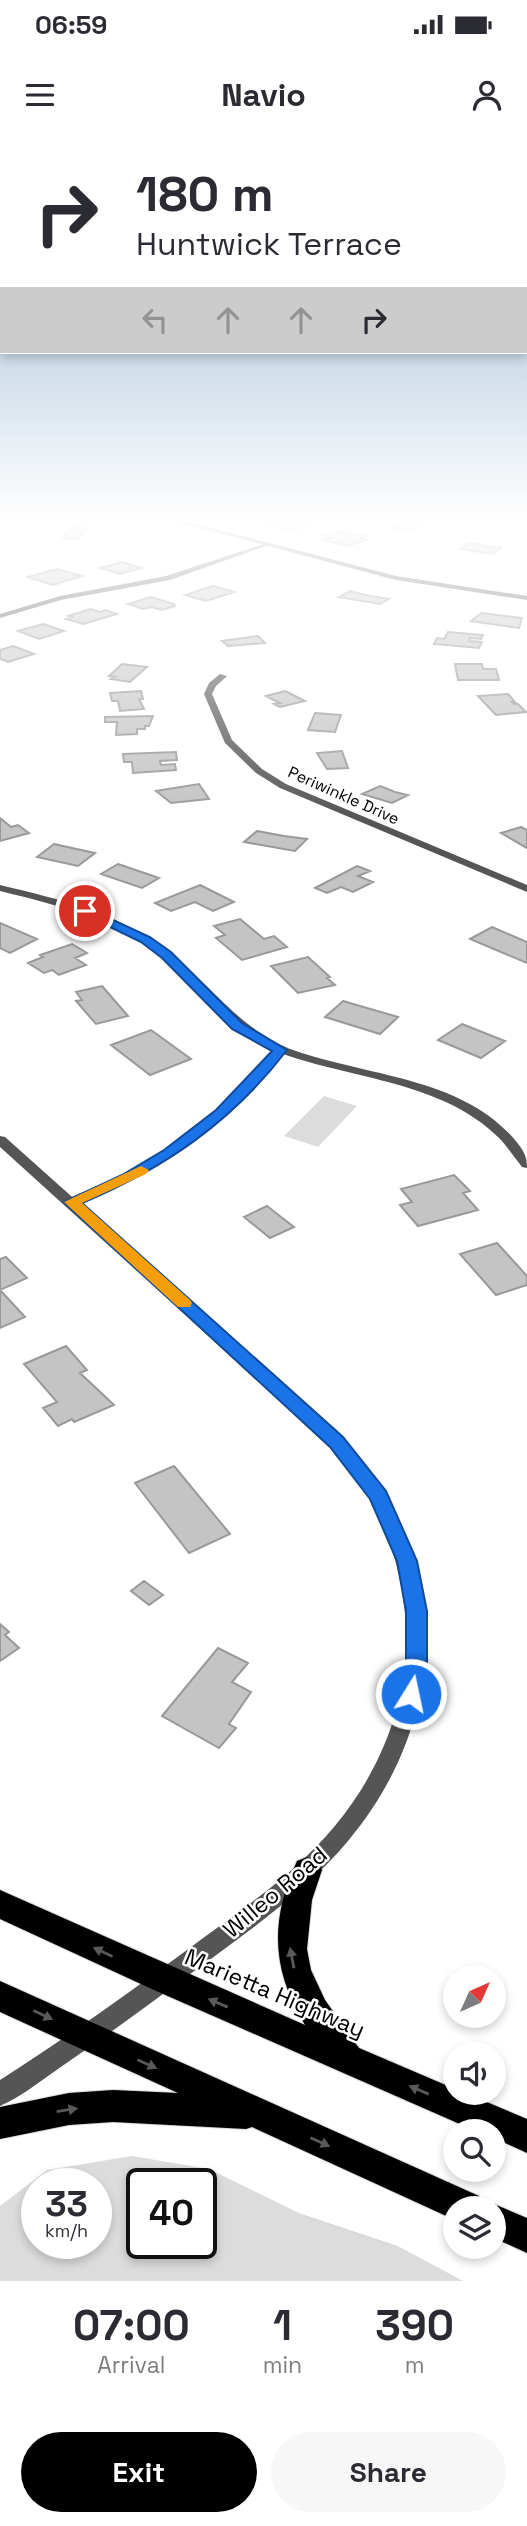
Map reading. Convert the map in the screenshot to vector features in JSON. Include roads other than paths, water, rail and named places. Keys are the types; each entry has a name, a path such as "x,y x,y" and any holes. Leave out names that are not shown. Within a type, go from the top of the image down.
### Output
{"highway":[{"path":"307,1870 299,1892 289,1941 293,1968 315,2015 348,2059"},
{"name":"Marietta Highway","path":"0,1904 165,1980 527,2136"},
{"path":"0,1996 443,2197"},
{"path":"0,2123 69,2109 113,2106 258,2113"},
{"path":"506,2226 527,2236"}],"street":[{"name":"Periwinkle Drive","path":"223,676 212,685 208,694 228,741 259,771 313,801 527,888"},
{"path":"0,888 80,909 111,921 146,940 166,955 237,1026 280,1050 410,1083 446,1097 475,1112 498,1129 517,1148 527,1164"},
{"path":"72,1202 128,1178 170,1153 221,1113 280,1050"},
{"name":"Willeo Road","path":"0,1140 336,1442 379,1496 407,1561 416,1611 417,1663 405,1720 384,1769 360,1809 307,1870 165,1980 0,2094"}]}
